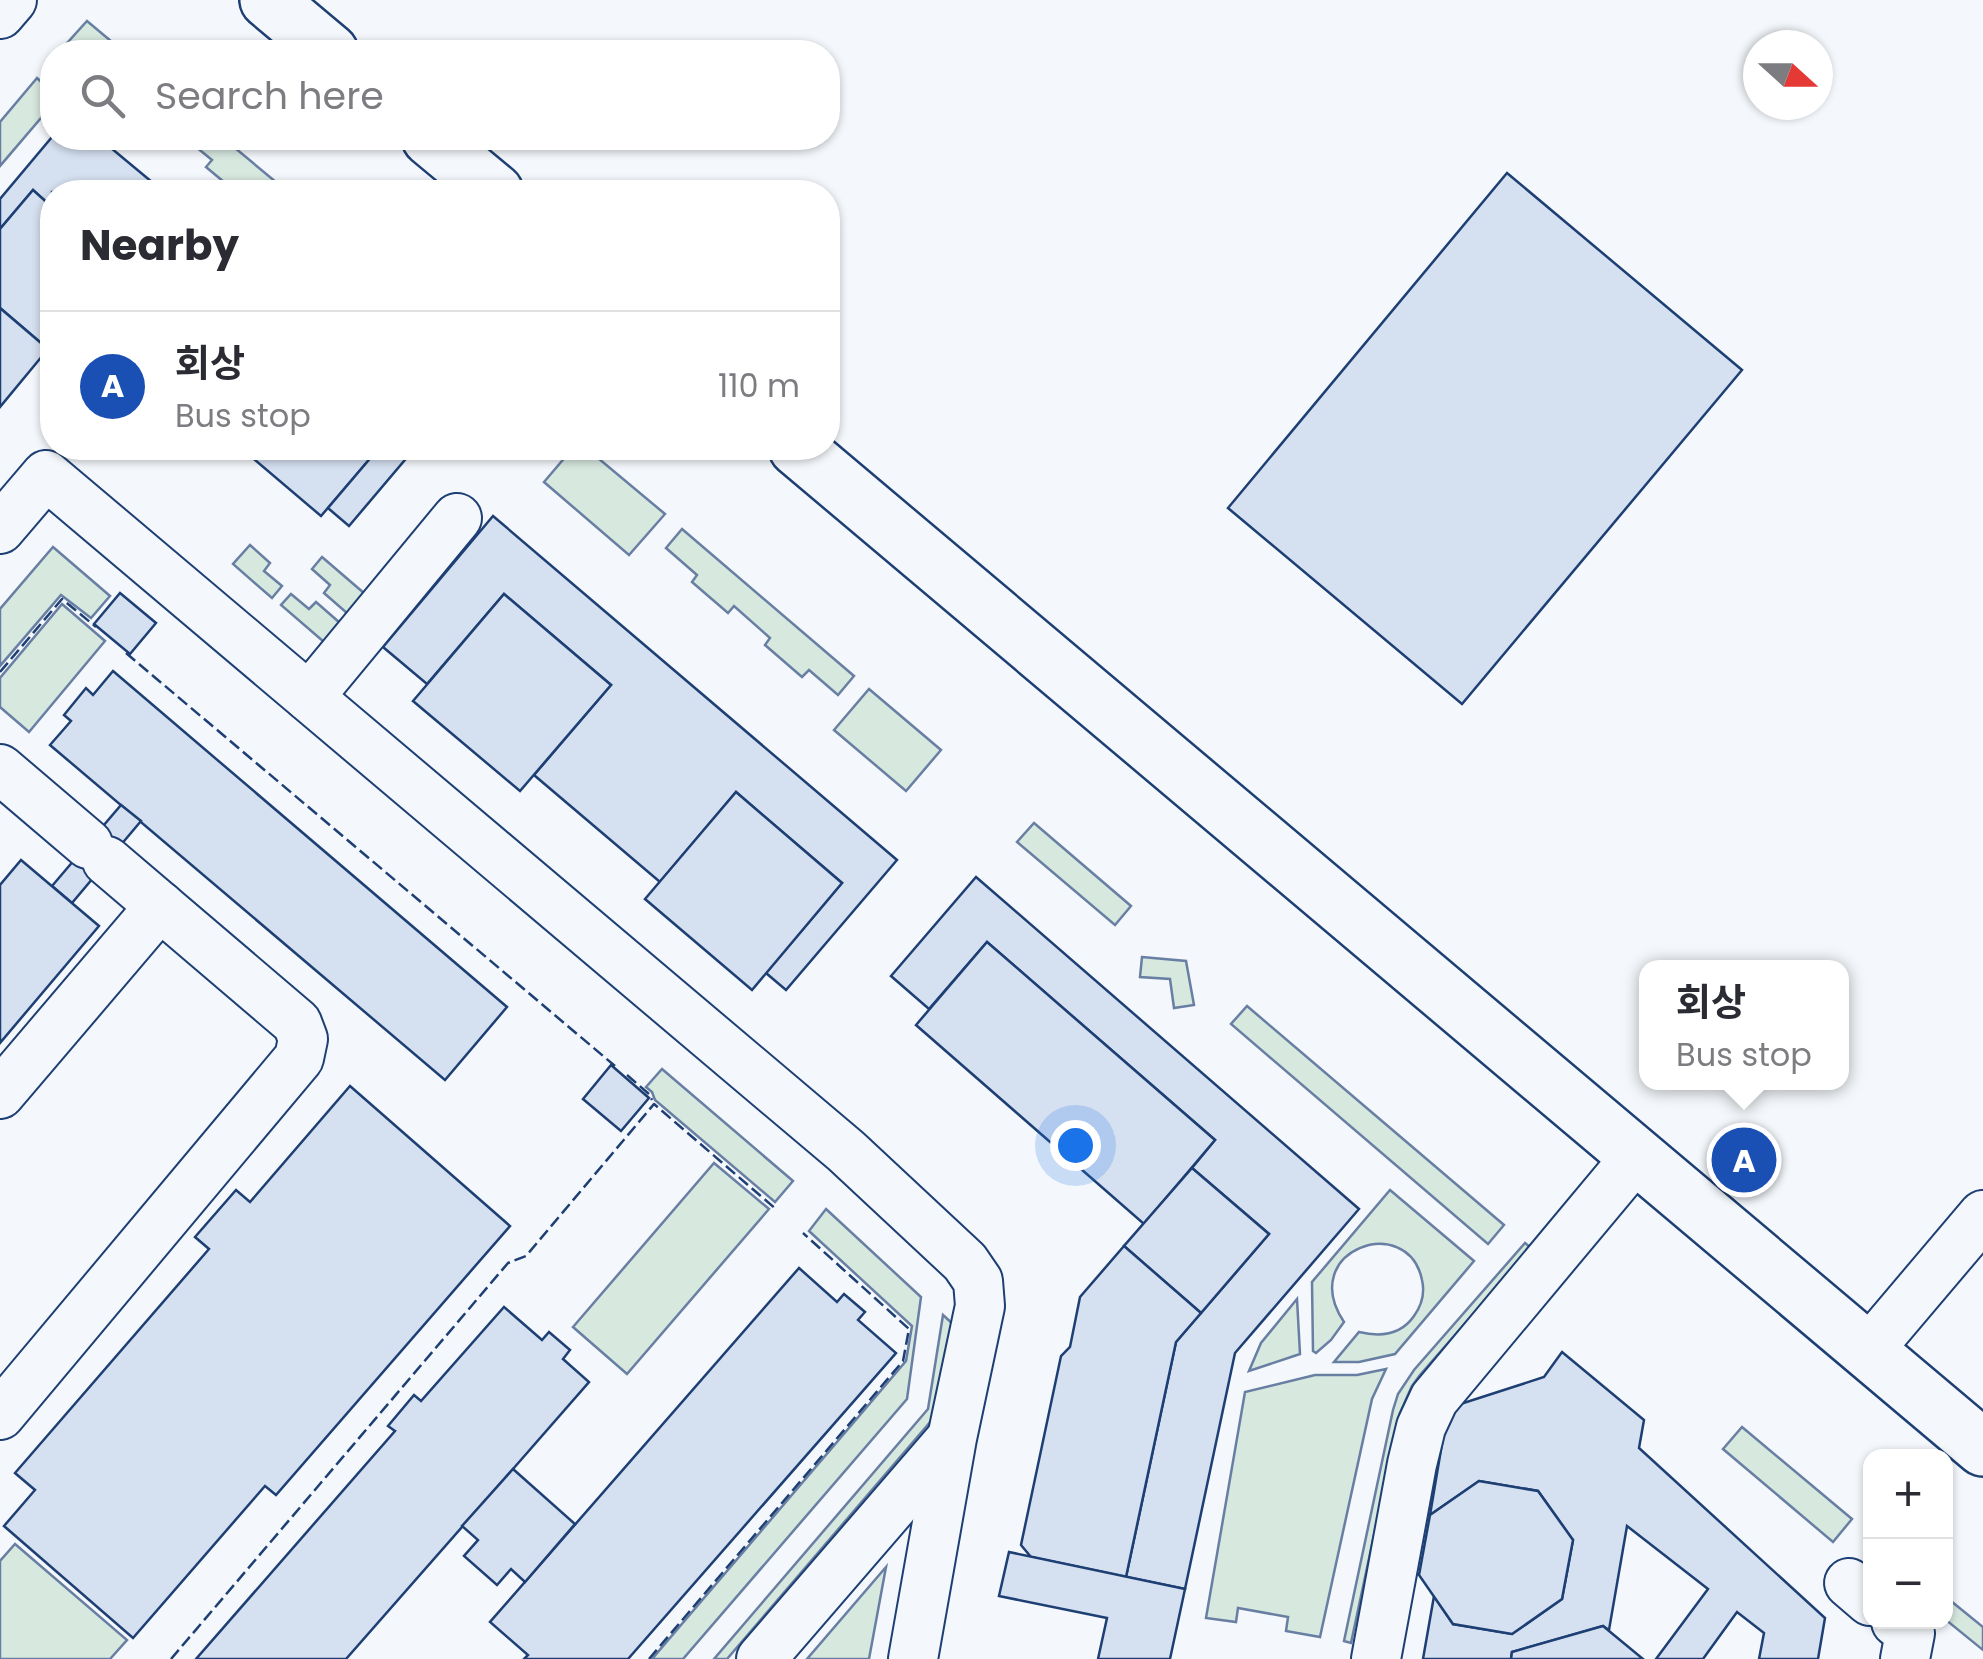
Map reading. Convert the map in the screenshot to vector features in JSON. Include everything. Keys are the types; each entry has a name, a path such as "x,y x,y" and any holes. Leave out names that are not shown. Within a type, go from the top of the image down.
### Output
{"main road":[{"path":"268,0 316,40"},
{"path":"445,150 481,180"},
{"path":"811,460 1983,1448"}],"street":[{"path":"0,14 12,0"},
{"path":"0,528 46,475 846,1151 965,1262 978,1281 980,1306 913,1659"},
{"path":"309,698 457,518"},
{"path":"0,769 297,1023 303,1039 299,1058 0,1415"},
{"path":"0,1094 160,906"},
{"path":"1376,1659 1412,1464 1421,1426 1434,1399 1636,1156"},
{"path":"1867,1352 1983,1215"},
{"path":"760,1659 952,1438"},
{"path":"1905,1629 1910,1633 1905,1659"}],"shaded area":[{"path":"87,21 110,40 70,40"},
{"path":"37,78 40,119 0,166 0,122"},
{"path":"200,150 237,150 274,180 222,180 206,167 212,160"},
{"path":"563,460 600,460 665,514 629,555 544,482"},
{"path":"682,529 854,676 838,695 809,670 802,677 765,645 770,638 734,606 728,613 692,582 697,575 666,548"},
{"path":"250,545 270,563 264,571 282,586 272,598 233,564"},
{"path":"53,547 110,596 91,618 61,595 0,666 0,609"},
{"path":"322,557 365,594 348,614 324,593 330,585 312,569"},
{"path":"291,594 309,609 316,602 340,623 324,642 281,605"},
{"path":"62,604 105,641 29,732 0,707 0,678"},
{"path":"869,689 941,750 906,791 834,730"},
{"path":"1034,823 1131,906 1115,925 1017,842"},
{"path":"1142,957 1186,961 1194,1005 1174,1008 1170,979 1140,977"},
{"path":"1247,1006 1504,1225 1488,1244 1231,1024"},
{"path":"662,1069 793,1181 775,1202 655,1100 646,1087"},
{"path":"714,1163 769,1209 627,1374 573,1327"},
{"path":"1390,1190 1474,1261 1395,1354 1359,1362 1334,1362 1359,1332 1396,1331 1409,1322 1421,1303 1422,1280 1413,1259 1397,1247 1379,1244 1360,1248 1344,1259 1334,1275 1333,1297 1344,1322 1331,1340 1316,1353 1313,1351 1312,1282"},
{"path":"826,1209 921,1297 907,1399 683,1659 652,1659 906,1361 912,1326 809,1231"},
{"path":"1525,1243 1531,1248 1412,1386 1400,1413 1351,1643 1344,1641 1398,1394 1414,1370"},
{"path":"1297,1299 1300,1354 1249,1371 1261,1343"},
{"path":"943,1315 954,1325 937,1414 727,1659 714,1659 928,1409"},
{"path":"1386,1369 1372,1399 1320,1637 1286,1631 1288,1617 1238,1608 1236,1622 1206,1618 1245,1392 1315,1375 1357,1375"},
{"path":"1742,1427 1852,1519 1833,1542 1723,1449"},
{"path":"15,1544 127,1640 110,1659 0,1659 0,1561"},
{"path":"886,1567 869,1659 807,1659"},
{"path":"1953,1603 1983,1627 1983,1650 1953,1626"}],"building":[{"path":"41,150 113,150 150,180 40,180 40,196 33,190 0,229 0,199"},
{"path":"1507,173 1742,370 1462,704 1228,508"},
{"path":"33,190 40,196 40,342 0,308 0,229"},
{"path":"0,308 40,342 40,359 0,407"},
{"path":"255,460 369,460 321,516"},
{"path":"369,460 405,460 349,526 328,508"},
{"path":"493,516 897,860 786,990 766,973 842,883 736,792 660,882 534,775 611,685 504,594 427,684 383,647"},
{"path":"120,593 156,623 130,654 94,624"},
{"path":"504,594 611,685 520,791 413,701"},
{"path":"113,671 507,1007 445,1080 50,745 71,721 64,715 86,688 93,695"},
{"path":"736,792 842,883 752,990 645,899"},
{"path":"121,805 141,821 72,903 52,886"},
{"path":"21,860 99,926 0,1043 0,885"},
{"path":"976,877 1359,1209 1235,1353 1185,1589 1126,1577 1176,1342 1269,1234 1192,1168 1215,1140 987,942 929,1009 891,976"},
{"path":"987,942 1215,1140 1144,1224 916,1025"},
{"path":"611,1065 649,1098 621,1131 583,1099"},
{"path":"350,1086 510,1226 276,1495 265,1486 133,1638 4,1526 35,1490 15,1473 209,1249 195,1237 236,1190 250,1202"},
{"path":"1192,1168 1269,1234 1201,1313 1124,1246"},
{"path":"1124,1246 1201,1313 1176,1342 1126,1577 1031,1557 1021,1545 1061,1356 1070,1347 1080,1297"},
{"path":"799,1268 837,1302 844,1294 865,1312 858,1320 896,1353 628,1659 524,1659 528,1655 490,1622"},
{"path":"504,1307 542,1340 549,1332 570,1350 563,1359 589,1382 513,1469 346,1659 196,1659 395,1431 388,1426 414,1395 421,1401"},
{"path":"1562,1352 1644,1420 1639,1448 1825,1618 1818,1659 1759,1659 1764,1633 1737,1612 1703,1659 1656,1659 1708,1589 1627,1526 1609,1630 1603,1626 1512,1652 1511,1659 1423,1659 1434,1596 1453,1624 1512,1634 1562,1599 1573,1540 1538,1491 1479,1481 1430,1515 1448,1408 1544,1377"},
{"path":"513,1469 575,1524 525,1582 511,1569 497,1585 464,1556 478,1540 462,1526"},
{"path":"1479,1481 1538,1491 1573,1540 1562,1599 1512,1634 1453,1624 1419,1575 1430,1515"},
{"path":"1009,1552 1185,1589 1170,1659 1098,1659 1107,1618 999,1596"},
{"path":"1603,1626 1643,1659 1511,1659 1512,1652"}],"fence":[{"path":"0,672 62,599 96,627"},
{"path":"126,653 615,1066"},
{"path":"627,1075 652,1100"},
{"path":"171,1659 508,1263 526,1256 654,1104 777,1210"},
{"path":"649,1659 903,1361 909,1329 803,1233"}],"place":[{"name":"회상","path":"1744,1160"}]}
